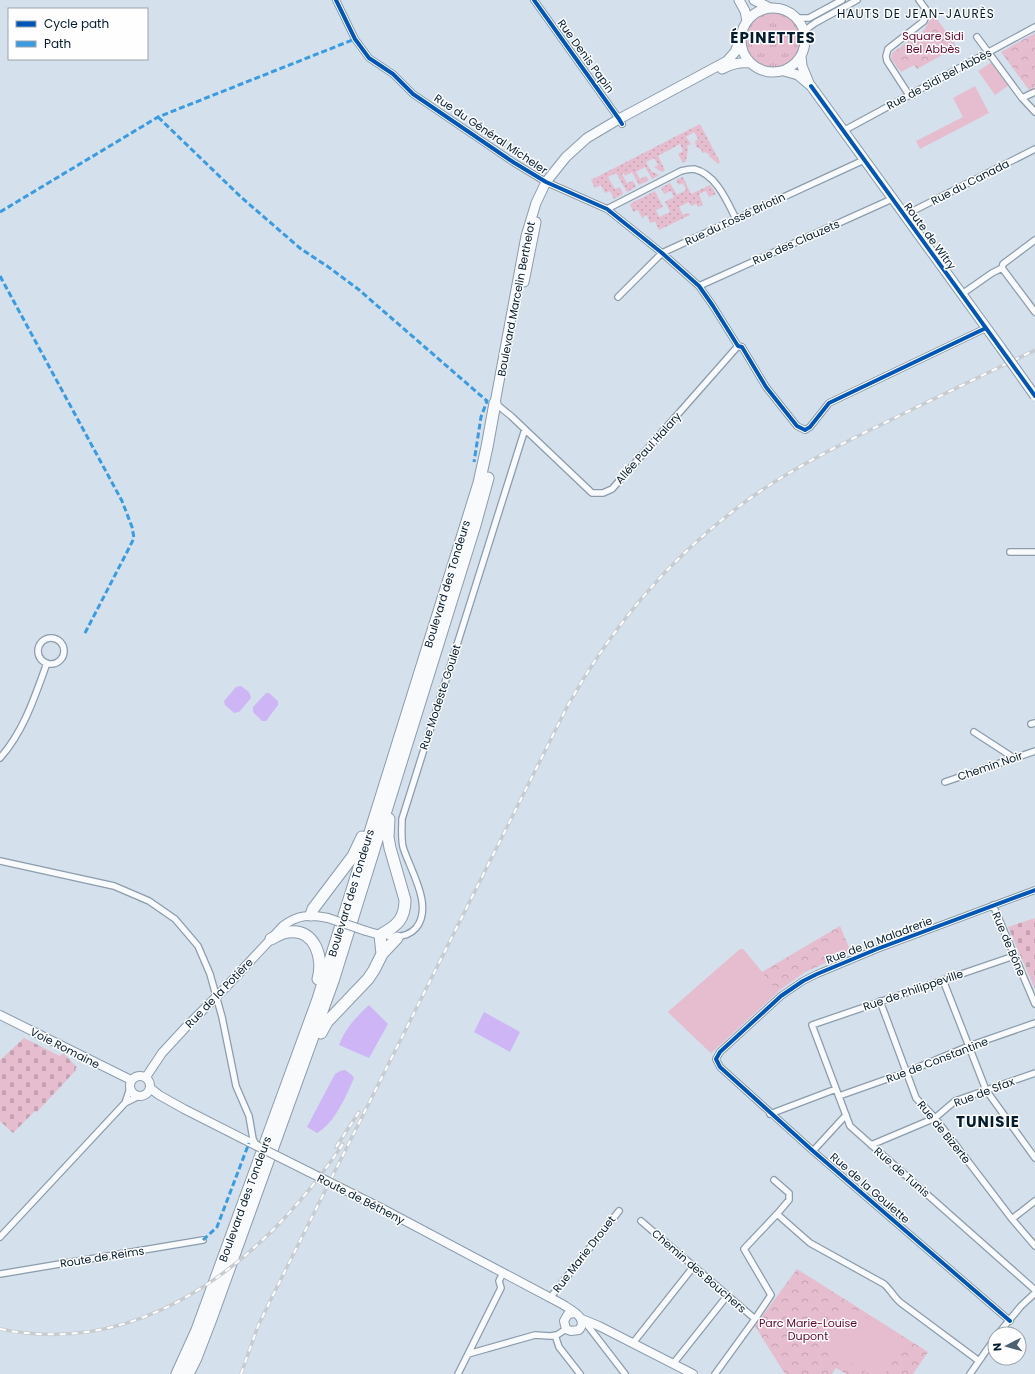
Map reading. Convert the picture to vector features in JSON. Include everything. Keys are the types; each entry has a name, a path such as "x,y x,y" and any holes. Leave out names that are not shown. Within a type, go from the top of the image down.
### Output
{"highway":[{"name":"Boulevard des Tondeurs","path":"188,1374 196,1358 211,1319 333,981 434,659 480,506 488,477 498,405"},
{"name":"Boulevard des Tondeurs","path":"178,1374 197,1330 318,998 479,483 498,405"},
{"path":"382,954 380,935 392,929 398,923 405,909 405,900 390,848 388,829 393,807 428,693 434,659"},
{"path":"311,915 313,909 353,856 366,828 383,778 394,756"},
{"path":"271,939 288,932 297,932 307,936 314,943 320,959 321,970 294,1063"},
{"path":"290,1102 303,1079 327,1022 368,979 382,954 397,938"}],"main road":[{"path":"739,0 745,11 747,21"},
{"path":"754,0 770,8 785,10 797,18 804,31 805,43 801,56 793,66 784,71 767,72 759,70 750,64 743,52 741,36 747,21 756,13 770,8"},
{"name":"Boulevard Marcelin Berthelot","path":"498,405 534,232 549,183 582,150 620,121 727,61 735,52 741,36"},
{"name":"Route de Witry","path":"801,56 802,66 811,86 1035,396"},
{"name":"Boulevard Marcelin Berthelot","path":"620,121 733,64 739,62 750,64"},
{"name":"Route de Witry","path":"784,71 798,75 811,86"},
{"path":"311,915 328,918 380,935"},
{"name":"Rue de la Potière","path":"146,1077 162,1053 283,926 298,917 311,915"},
{"name":"Voie Romaine","path":"0,1015 130,1084"},
{"path":"143,1075 146,1077 150,1082 145,1093 134,1094 130,1084 136,1076 143,1075"},
{"name":"Route de Bétheny","path":"145,1093 159,1095 381,1208 562,1304 574,1313"},
{"path":"562,1304 566,1316 564,1321 566,1328 574,1332 584,1327 599,1326"},
{"path":"566,1316 574,1313 582,1319 599,1326 693,1374"},
{"path":"582,1319 582,1325 584,1327"}],"street":[{"name":"Rue du Général Micheler","path":"336,0 355,39 369,58 393,74 414,94 513,162 549,183 607,210 662,253 699,286"},
{"name":"Rue Denis Papin","path":"534,0 620,121"},
{"path":"797,18 809,18 842,0"},
{"path":"804,31 815,23 857,0"},
{"path":"909,95 887,61 886,56 888,49 921,24 926,18 927,11 919,0"},
{"name":"Rue de Sidi Bel Abbès","path":"843,130 1035,27"},
{"path":"977,37 1022,98 1035,112"},
{"path":"1022,98 1035,92"},
{"name":"Rue du Canada","path":"905,215 1035,149"},
{"name":"Rue du Fossé Briotin","path":"618,297 662,253 864,160"},
{"path":"607,210 681,171 692,169 704,173 715,183 726,199 736,219"},
{"name":"Rue des Clauzets","path":"699,286 892,198"},
{"path":"1002,268 1002,264 1035,240"},
{"path":"962,294 992,272 1002,268"},
{"path":"1002,268 1035,312"},
{"path":"699,286 714,306 738,346 742,347 766,387 796,426 805,430 810,427 829,403 986,328"},
{"name":"Allée Paul Halary","path":"498,405 592,493 603,493 612,488 738,346"},
{"name":"Rue Modeste Goulet","path":"397,938 413,931 419,923 423,913 423,902 403,846 402,820 525,429"},
{"path":"1010,552 1035,552"},
{"path":"56,638 61,642 64,649 63,655 59,661 54,663 46,663 42,660 38,652 40,644 46,640 56,638"},
{"path":"0,758 16,736 31,708 46,663"},
{"path":"974,732 1014,758"},
{"name":"Chemin Noir","path":"945,782 1035,750"},
{"path":"0,861 114,886 150,901 175,919 198,946 210,974 215,998 222,1017 236,1086 249,1116 253,1139 257,1146"},
{"name":"Rue de la Maladrerie","path":"720,1067 716,1059 720,1052 781,996 803,982 835,966 1035,890"},
{"name":"Rue de Bône","path":"993,905 1035,1004"},
{"path":"380,935 397,938"},
{"name":"Rue de Philippeville","path":"812,1025 1014,956"},
{"path":"943,980 966,1043 969,1046 986,1090 1035,1158"},
{"name":"Rue de Bizerte","path":"880,1001 916,1098 935,1118 1035,1246"},
{"name":"Rue de Constantine","path":"839,1096 907,1072 969,1046 1035,1023"},
{"name":"Rue de Tunis","path":"812,1025 850,1126 1035,1290"},
{"name":"Rue de la Goulette","path":"720,1067 770,1114 1010,1321"},
{"name":"Rue de Sfax","path":"871,1145 935,1118 955,1101 1035,1073"},
{"path":"125,1103 130,1084"},
{"path":"770,1114 836,1089"},
{"path":"0,1237 125,1103 145,1093"},
{"path":"813,1151 846,1115"},
{"path":"715,1374 756,1319 771,1295 744,1249 789,1200 789,1193 774,1180"},
{"path":"1012,1218 1035,1201"},
{"name":"Rue Marie Drouet","path":"550,1298 619,1211"},
{"path":"777,1214 810,1243 884,1284 890,1289 896,1299 979,1361"},
{"name":"Chemin des Bouchers","path":"641,1221 727,1296 756,1319"},
{"name":"Route de Reims","path":"0,1274 204,1240"},
{"path":"633,1343 694,1266"},
{"path":"458,1374 501,1288 499,1281 503,1273"},
{"path":"1005,1326 1021,1306 1035,1293"},
{"path":"673,1364 727,1296"},
{"path":"584,1327 625,1374"},
{"path":"468,1354 535,1335 555,1335 566,1328"},
{"path":"555,1335 559,1347 580,1374"},
{"path":"970,1374 987,1350"}],"green space":[{"path":"773,13 783,15 792,21 798,30 800,40 798,50 792,59 783,65 773,67 763,65 754,59 748,50 746,40 748,30 754,21 763,15"},
{"name":"Square Sidi Bel Abbès","path":"934,15 957,47 917,69 914,65 901,72 891,59 892,53 924,30"},
{"path":"1035,33 1035,87 1029,90 1001,52"},
{"path":"992,62 1008,86 995,95 978,71"},
{"path":"975,86 989,113 920,149 916,141 963,117 953,98"},
{"path":"700,124 720,162 718,164 709,156 710,155 705,152 701,152 702,150 696,147 695,141 698,139 694,132 686,137 691,144 687,146 686,161 683,163 678,154 683,151 680,144 658,156 665,170 662,172 654,167 658,165 654,158 646,162 651,171 659,175 652,179 645,167 636,172 640,179 646,176 649,180 639,185 632,172 625,176 624,173 622,174 627,183 633,181 636,187 627,192 616,173 608,177 615,189 620,187 623,194 614,199 610,191 605,193 601,185 595,188 591,180"},
{"path":"683,177 691,194 710,185 716,194 709,197 706,191 699,194 703,205 698,207 696,204 691,206 689,202 679,207 683,215 689,213 690,215 659,230 655,221 650,223 647,215 642,218 638,210 633,212 630,204 655,191 663,207 656,210 659,217 670,212 665,202 674,197 671,191 664,194 661,188 670,183 677,195 686,190 683,183 679,185 676,180"},
{"path":"1035,918 1035,989 1008,927"},
{"path":"840,926 851,952 805,972 777,992 711,1053 668,1012 739,950 743,949 762,972"},
{"path":"841,936 846,949 825,957 820,945"},
{"path":"743,949 778,992 711,1053 668,1012 739,950"},
{"path":"24,1038 60,1056 63,1053 77,1067 75,1069 76,1070 37,1112 35,1111 13,1133 0,1121 0,1060"},
{"name":"Parc Marie-Louise Dupont","path":"797,1269 928,1352 913,1374 846,1374 836,1368 832,1374 785,1374 755,1326"},
{"path":"842,1304 905,1339 885,1374 870,1374 819,1346"}],"shaded area":[{"path":"241,686 249,692 251,698 239,712 234,713 225,705 224,701 236,687"},
{"path":"266,693 269,693 278,701 278,705 266,721 262,721 253,712 253,707"},
{"path":"369,1005 388,1024 369,1058 339,1045 351,1024"},
{"path":"484,1012 520,1032 510,1052 474,1032"},
{"path":"345,1070 354,1078 344,1101 335,1116 323,1129 317,1133 307,1127 335,1074"}],"railway":[{"path":"241,1374 258,1326 279,1283 567,707 605,645 627,616 675,562 701,537 759,492 836,447 1035,350"},
{"path":"336,1147 359,1112"},
{"path":"0,1329 53,1334 104,1329 152,1314 197,1290 239,1261 277,1225 312,1186 343,1144"}],"marked path":[{"path":"0,212 158,117 355,39"},
{"path":"158,117 242,198 301,249 358,289 487,401 481,417 474,462"},
{"path":"0,276 122,501 132,527 134,538 84,635"},
{"path":"203,1240 217,1227 249,1143"}],"cycle path":[{"path":"336,0 355,39 369,58 393,74 413,94 513,162 546,182 607,209 662,253 699,286 738,346 742,347 766,387 797,426 805,430 810,427 829,403 986,328"},
{"path":"534,0 622,124"},
{"path":"811,86 1035,396"},
{"path":"1010,1321 813,1151 720,1067 716,1059 720,1052 781,996 803,981 877,949 1035,890"}],"district":[{"name":"HAUTS DE JEAN-JAURÈS","path":"916,14"},
{"name":"ÉPINETTES","path":"773,38"},
{"name":"TUNISIE","path":"988,1122"}]}
